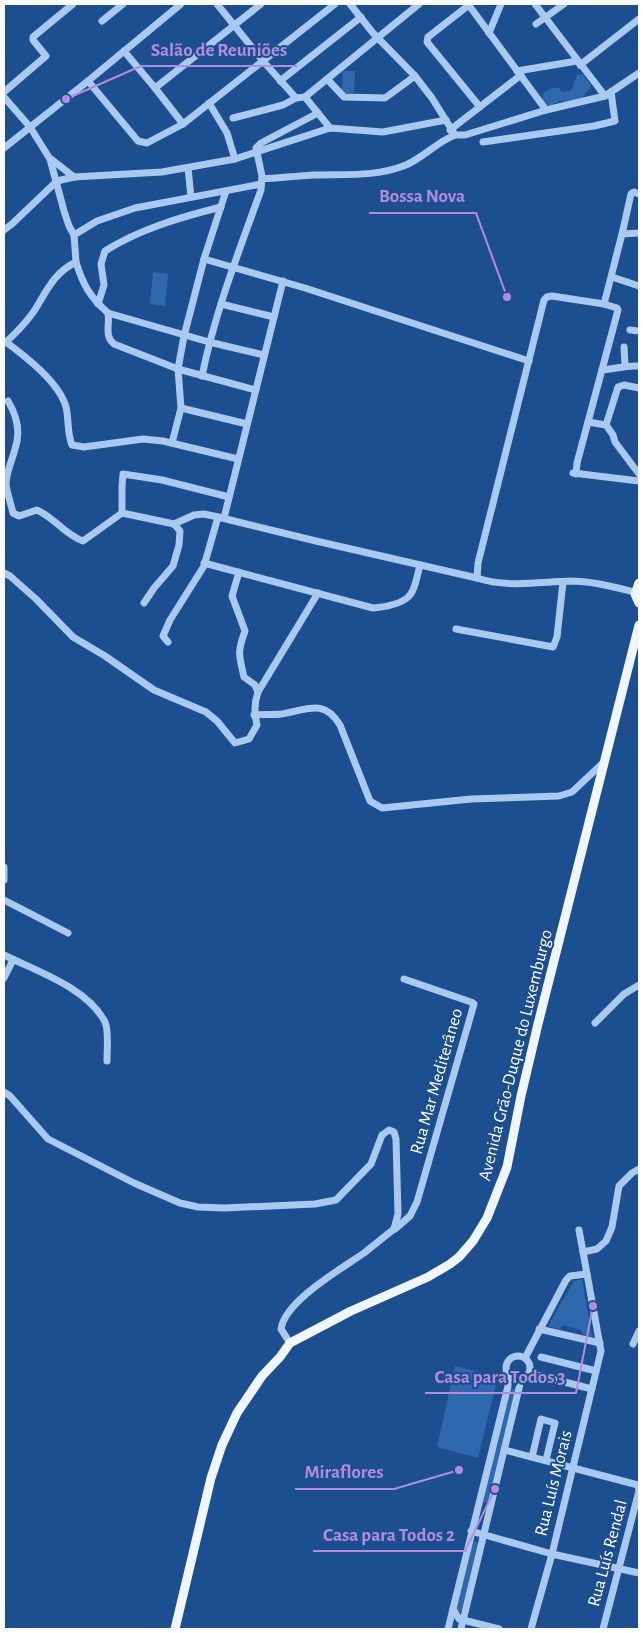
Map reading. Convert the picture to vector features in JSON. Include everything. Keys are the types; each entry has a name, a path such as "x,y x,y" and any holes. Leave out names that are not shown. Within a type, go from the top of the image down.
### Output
{"main road":[{"path":"639,583 635,592 639,603"},
{"name":"Avenida Grão-Duque do Luxemburgo","path":"175,1629 207,1495 222,1445 232,1422 250,1391 290,1343 350,1311 442,1269 459,1257 487,1218 507,1167 536,1033 639,625"}],"street":[{"path":"102,21 123,4"},
{"path":"4,148 182,4"},
{"path":"216,4 296,98"},
{"path":"156,88 261,4"},
{"path":"88,81 138,141 148,143 183,124 335,4"},
{"path":"350,4 373,33 415,76 453,132 464,135 546,110 608,94 639,73"},
{"path":"354,4 379,37"},
{"path":"480,107 426,42 428,37 468,4 546,110"},
{"path":"489,33 501,4"},
{"path":"484,142 594,126 615,121 608,94 579,63 535,4"},
{"path":"536,24 546,19 564,4"},
{"path":"4,92 46,56 33,40 33,37 70,5"},
{"path":"232,118 283,105 296,98 305,97 415,5"},
{"path":"280,81 361,16"},
{"path":"74,235 98,222 135,208 226,191 262,181 316,175 360,176 406,164 453,132 519,73 579,63 639,19"},
{"path":"124,51 156,88 183,124"},
{"path":"327,79 344,97 385,98 415,76"},
{"path":"4,97 30,127 50,158 64,211 74,235 76,262 82,282 98,304 108,313 184,336 264,355"},
{"path":"305,97 330,128"},
{"path":"209,103 227,133 235,159"},
{"path":"202,376 209,342 232,268 246,235 261,190 262,181 256,148 261,143 318,112"},
{"path":"4,230 57,181 74,177 162,172 235,159 330,128 383,132 446,120"},
{"path":"50,158 74,177"},
{"path":"188,168 191,197"},
{"path":"172,443 181,408 178,369 184,336 204,259 226,191"},
{"path":"604,304 631,194 634,192 639,194"},
{"path":"98,304 104,285 101,264 105,251 123,240 144,231 193,214 221,207"},
{"path":"622,234 639,233"},
{"path":"204,259 283,281 529,361"},
{"path":"76,262 69,265 47,287 36,310 5,342 34,363 54,387 65,404 70,428 69,439 72,445 84,447 144,439 172,443 238,459"},
{"path":"612,277 639,286"},
{"path":"168,642 163,636 170,620 204,562 229,497 283,281"},
{"path":"477,578 478,563 544,300 547,297 552,296 604,304 618,310 574,474 639,481"},
{"path":"221,304 274,317"},
{"path":"108,313 107,334 114,344 178,369 256,390"},
{"path":"630,330 639,331"},
{"path":"624,347 625,365"},
{"path":"602,370 614,369 625,365 639,366"},
{"path":"606,425 618,387 624,385 639,388"},
{"path":"8,401 14,411 18,424 16,448 9,464 6,485 13,513 19,516 37,510 48,515 75,538 83,541 122,513 174,524 180,531 179,545 173,566 144,603"},
{"path":"181,408 247,424"},
{"path":"588,422 606,425 613,435 615,442 639,474"},
{"path":"122,513 123,474 162,480 229,497"},
{"path":"174,524 194,514 204,514 494,583 594,583 635,592"},
{"path":"204,562 373,608 400,602 411,594 420,565"},
{"path":"239,572 232,596 245,631 238,654 244,677 254,685 258,692"},
{"path":"4,573 36,598 73,637 154,690 206,712 235,743 249,739 256,725 254,715 255,700 258,692 318,593"},
{"path":"456,628 553,647 557,637 563,582"},
{"path":"254,715 279,714 316,707 327,710 334,715 340,725 370,801 382,808 471,800 559,796 572,792 604,762"},
{"path":"4,867 4,880"},
{"path":"4,900 68,932"},
{"path":"4,955 71,987 93,1006 106,1023 107,1060"},
{"path":"4,978 13,960"},
{"name":"Rua Mar Mediterâneo","path":"394,1229 410,1216 417,1202 474,1004 404,978"},
{"path":"596,1023 624,994 639,985"},
{"path":"4,1092 10,1096 48,1139 134,1183 180,1203 198,1207 224,1208 315,1204 336,1200 371,1164 382,1135 389,1130 394,1132 396,1138 398,1214 394,1229 311,1290 297,1303 282,1321 281,1329 290,1343"},
{"path":"583,1252 597,1249 606,1241 614,1222 619,1186 639,1168"},
{"name":"Rua Luís Morais","path":"531,1629 552,1554 601,1351 579,1230"},
{"path":"525,1358 568,1278 587,1274"},
{"path":"539,1329 600,1343"},
{"path":"632,1344 639,1331"},
{"path":"448,1629 508,1386 506,1368 509,1360 515,1356 525,1358 530,1366 529,1374 521,1380 514,1380 508,1375"},
{"path":"541,1357 596,1371"},
{"path":"529,1374 592,1389"},
{"path":"461,1629 521,1380"},
{"path":"532,1457 541,1419 555,1423 546,1460"},
{"path":"505,1450 573,1467"},
{"name":"Rua Luís Rendal","path":"573,1467 638,1485 639,1491 603,1629"},
{"path":"472,1531 552,1554 639,1573"},
{"path":"453,1609 459,1619 499,1629"}],"shaded area":[{"path":"343,71 355,71 354,93 344,93 342,90"},
{"path":"583,74 591,86 583,97 573,102 560,101 546,105 542,99 544,92 552,88 559,88 562,92 571,91 577,75"},
{"path":"153,272 168,274 165,306 150,304"},
{"path":"582,1279 592,1337 582,1334 581,1330 563,1325 559,1329 548,1326 574,1281"},
{"path":"455,1366 498,1377 478,1458 437,1447"},
{"path":"510,1388 516,1390 488,1503 482,1502"},
{"path":"476,1541 478,1545 462,1609 459,1612 456,1608 473,1542"}],"place":[{"name":"Salão de Reuniões","path":"66,99"},
{"name":"Bossa Nova","path":"507,297"},
{"name":"Casa para Todos 3","path":"593,1306"},
{"name":"Miraflores","path":"459,1470"},
{"name":"Casa para Todos 2","path":"495,1489"}]}
